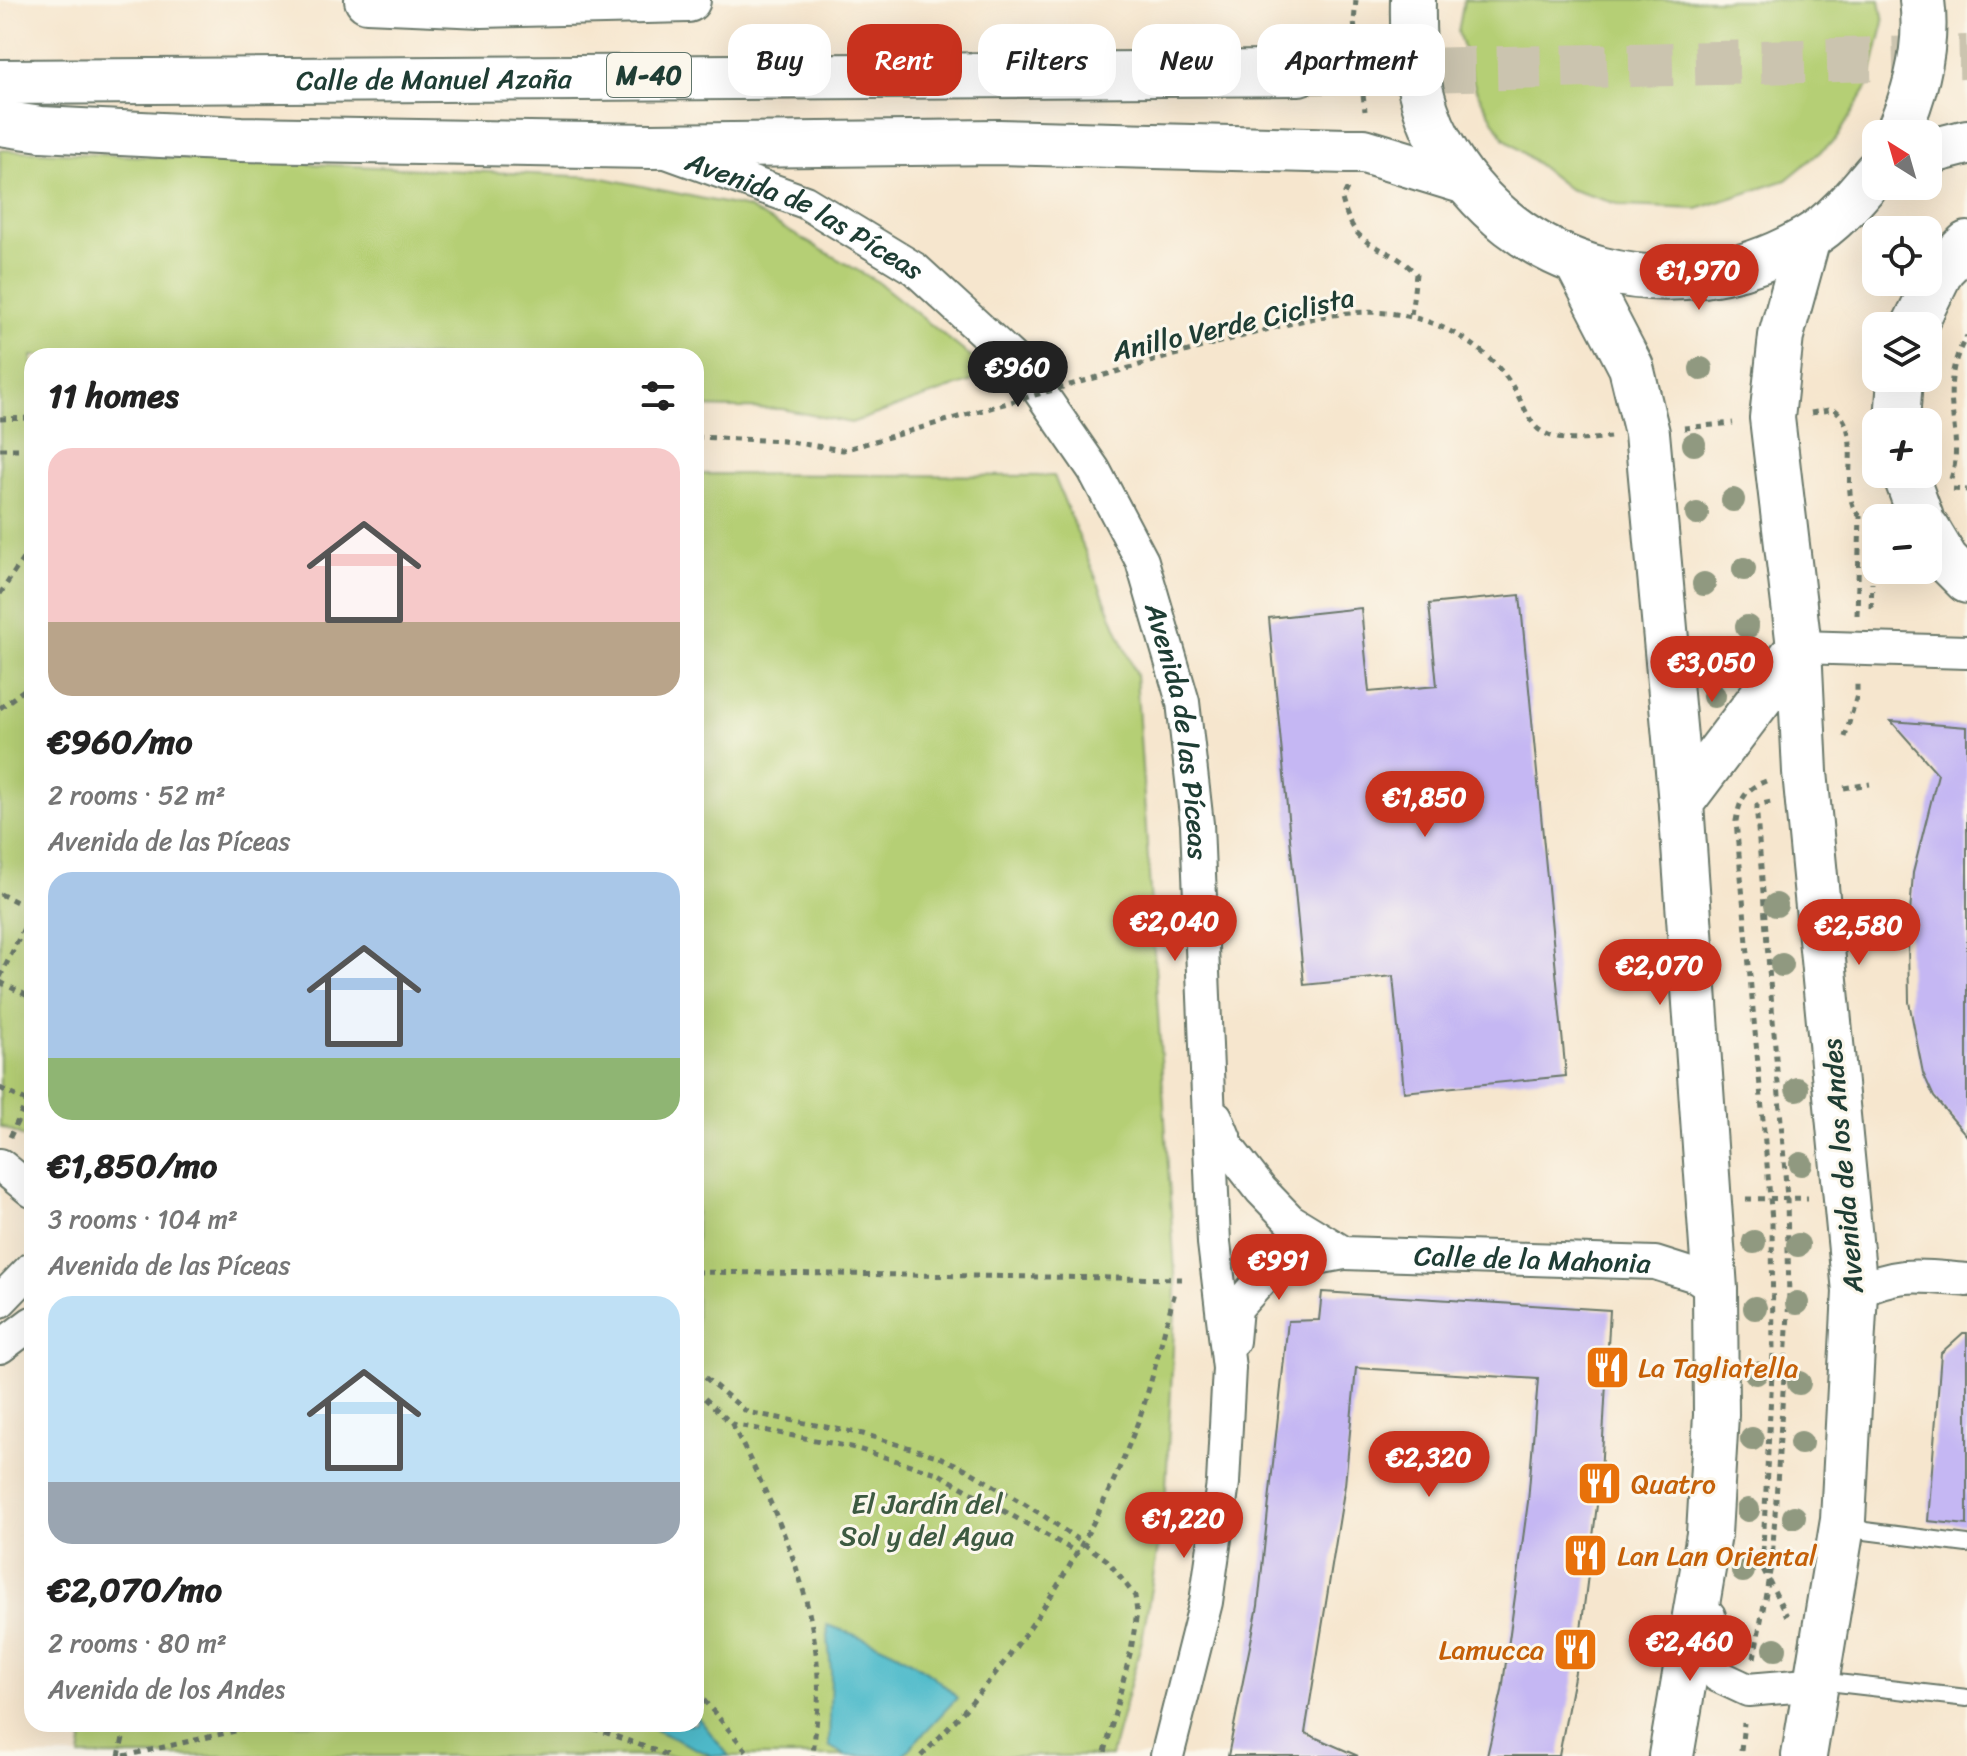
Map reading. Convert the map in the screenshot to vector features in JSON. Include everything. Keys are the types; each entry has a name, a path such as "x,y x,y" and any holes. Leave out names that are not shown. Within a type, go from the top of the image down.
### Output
{"main road":[{"path":"367,0 482,5 688,0"},
{"path":"1413,0 1413,46 1422,94 1439,140 1466,182 1498,216 1535,243 1577,263 1636,278 1696,278 1755,264 1808,238 1850,204 1862,189"},
{"path":"1903,120 1914,96 1925,24 1922,0"},
{"name":"Calle de Manuel Azaña","path":"0,82 1257,73"},
{"path":"0,123 41,129 241,139 651,146 999,142 1364,151 1466,182"},
{"path":"1942,148 1967,142"},
{"name":"Avenida de los Andes","path":"1804,1756 1843,1520 1855,1292 1805,772 1799,647 1772,418 1781,336 1808,238"},
{"path":"1921,312 1942,269 1967,244"},
{"path":"1577,263 1631,367 1647,433 1681,803 1715,1289 1716,1415 1709,1534 1671,1756"},
{"path":"1942,553 1967,581"},
{"path":"1681,803 1799,647"}],"street":[{"name":"Avenida de las Píceas","path":"651,146 805,202 915,269 1025,370 1094,470 1142,561 1183,702 1197,824 1214,1243 1229,1368 1223,1483 1206,1602 1167,1756"},
{"path":"1799,647 1967,652"},
{"name":"Calle de la Mahonia","path":"1209,1099 1229,1149 1261,1190 1290,1220 1344,1253"},
{"path":"5,1151 24,1179"},
{"name":"Calle de la Mahonia","path":"1229,1368 1236,1308 1274,1266 1344,1253 1655,1263 1686,1272 1715,1289"},
{"path":"1855,1292 1883,1278 1912,1275 1967,1280"},
{"path":"0,1301 24,1276"},
{"path":"0,1347 24,1329"},
{"path":"1709,1534 1715,1559 1707,1650 1718,1676 1748,1690 1818,1684"}],"lane":[{"path":"1843,1520 1865,1531 1967,1544"},
{"path":"1818,1684 1837,1683 1967,1698"}],"path":[{"path":"1356,0 1354,22 1366,119"},
{"path":"1342,199 1348,222 1358,238 1405,261 1416,274 1411,316"},
{"name":"Anillo Verde Ciclista","path":"704,437 783,441 843,450 1216,343 1360,310 1411,316 1453,331 1497,366 1537,428 1553,437 1595,439"},
{"path":"0,419 24,418"},
{"path":"1669,430 1745,421"},
{"path":"0,449 24,449"},
{"path":"1857,607 1860,516"},
{"path":"0,594 24,557"},
{"path":"1871,608 1872,584"},
{"path":"0,708 24,690"},
{"path":"1770,779 1748,790 1739,801 1736,821 1770,1198 1773,1354 1762,1567 1791,1623"},
{"path":"1831,789 1870,784"},
{"name":"Avenida de los Andes","path":"1741,1750 1748,1690 1768,1583 1784,1413 1789,1299 1787,1198 1757,816 1757,805 1780,799"},
{"path":"0,894 24,907"},
{"path":"24,928 0,980 24,994"},
{"path":"0,1088 24,1100"},
{"path":"5,1151 24,1113"},
{"path":"1739,1199 1817,1198"},
{"path":"704,1272 1185,1279"},
{"path":"921,1756 975,1703 1040,1616 1078,1553 1140,1417 1176,1289"},
{"path":"704,1377 747,1412 863,1434 937,1456 990,1482 1107,1560 1135,1596 1137,1613 1104,1756"},
{"path":"704,1398 732,1424 770,1498 813,1627 819,1678 813,1756"},
{"path":"732,1424 851,1447 937,1473 1078,1553"},
{"path":"704,1700 751,1756"},
{"path":"125,1732 122,1756 230,1732"},
{"path":"604,1732 670,1756"}],"green space":[{"path":"1464,0 1880,0 1884,22 1868,86 1837,138 1786,180 1697,209 1624,206 1569,189 1504,138 1476,90 1458,32"},
{"path":"0,150 598,177 748,208 878,282 992,374 851,423 782,409 704,407 704,348 24,348 24,1137 0,1126"},
{"name":"El Jardín del Sol y del Agua","path":"704,474 1054,476 1136,675 1176,1289 1165,1508 1142,1640 1111,1756 80,1756 84,1732 704,1732"}],"water":[{"path":"827,1625 897,1653 929,1673 957,1698 902,1756 846,1756 829,1746 831,1672"},
{"path":"704,1725 729,1756 712,1756 660,1732 704,1732"}],"building":[{"path":"1520,595 1566,1076 1404,1092 1393,976 1304,985 1269,618 1361,608 1369,692 1437,686 1429,604"},
{"path":"1891,721 1967,727 1967,1136 1934,1097 1923,1073 1909,1002 1908,940 1913,873 1938,774"},
{"path":"1322,1292 1610,1310 1601,1474 1577,1661 1559,1756 1487,1756 1502,1691 1528,1502 1538,1379 1356,1368 1345,1485 1305,1733 1358,1756 1228,1756 1258,1606 1288,1321 1319,1320"},
{"path":"1963,1333 1967,1333 1967,1525 1928,1521 1941,1353"}],"tunnel":[{"path":"1445,70 1967,57"}],"place":[{"name":"La Tagliatella","path":"1607,1367"},
{"name":"Quatro","path":"1600,1483"},
{"name":"Lan Lan Oriental","path":"1586,1555"},
{"name":"Lamucca","path":"1575,1649"}]}
